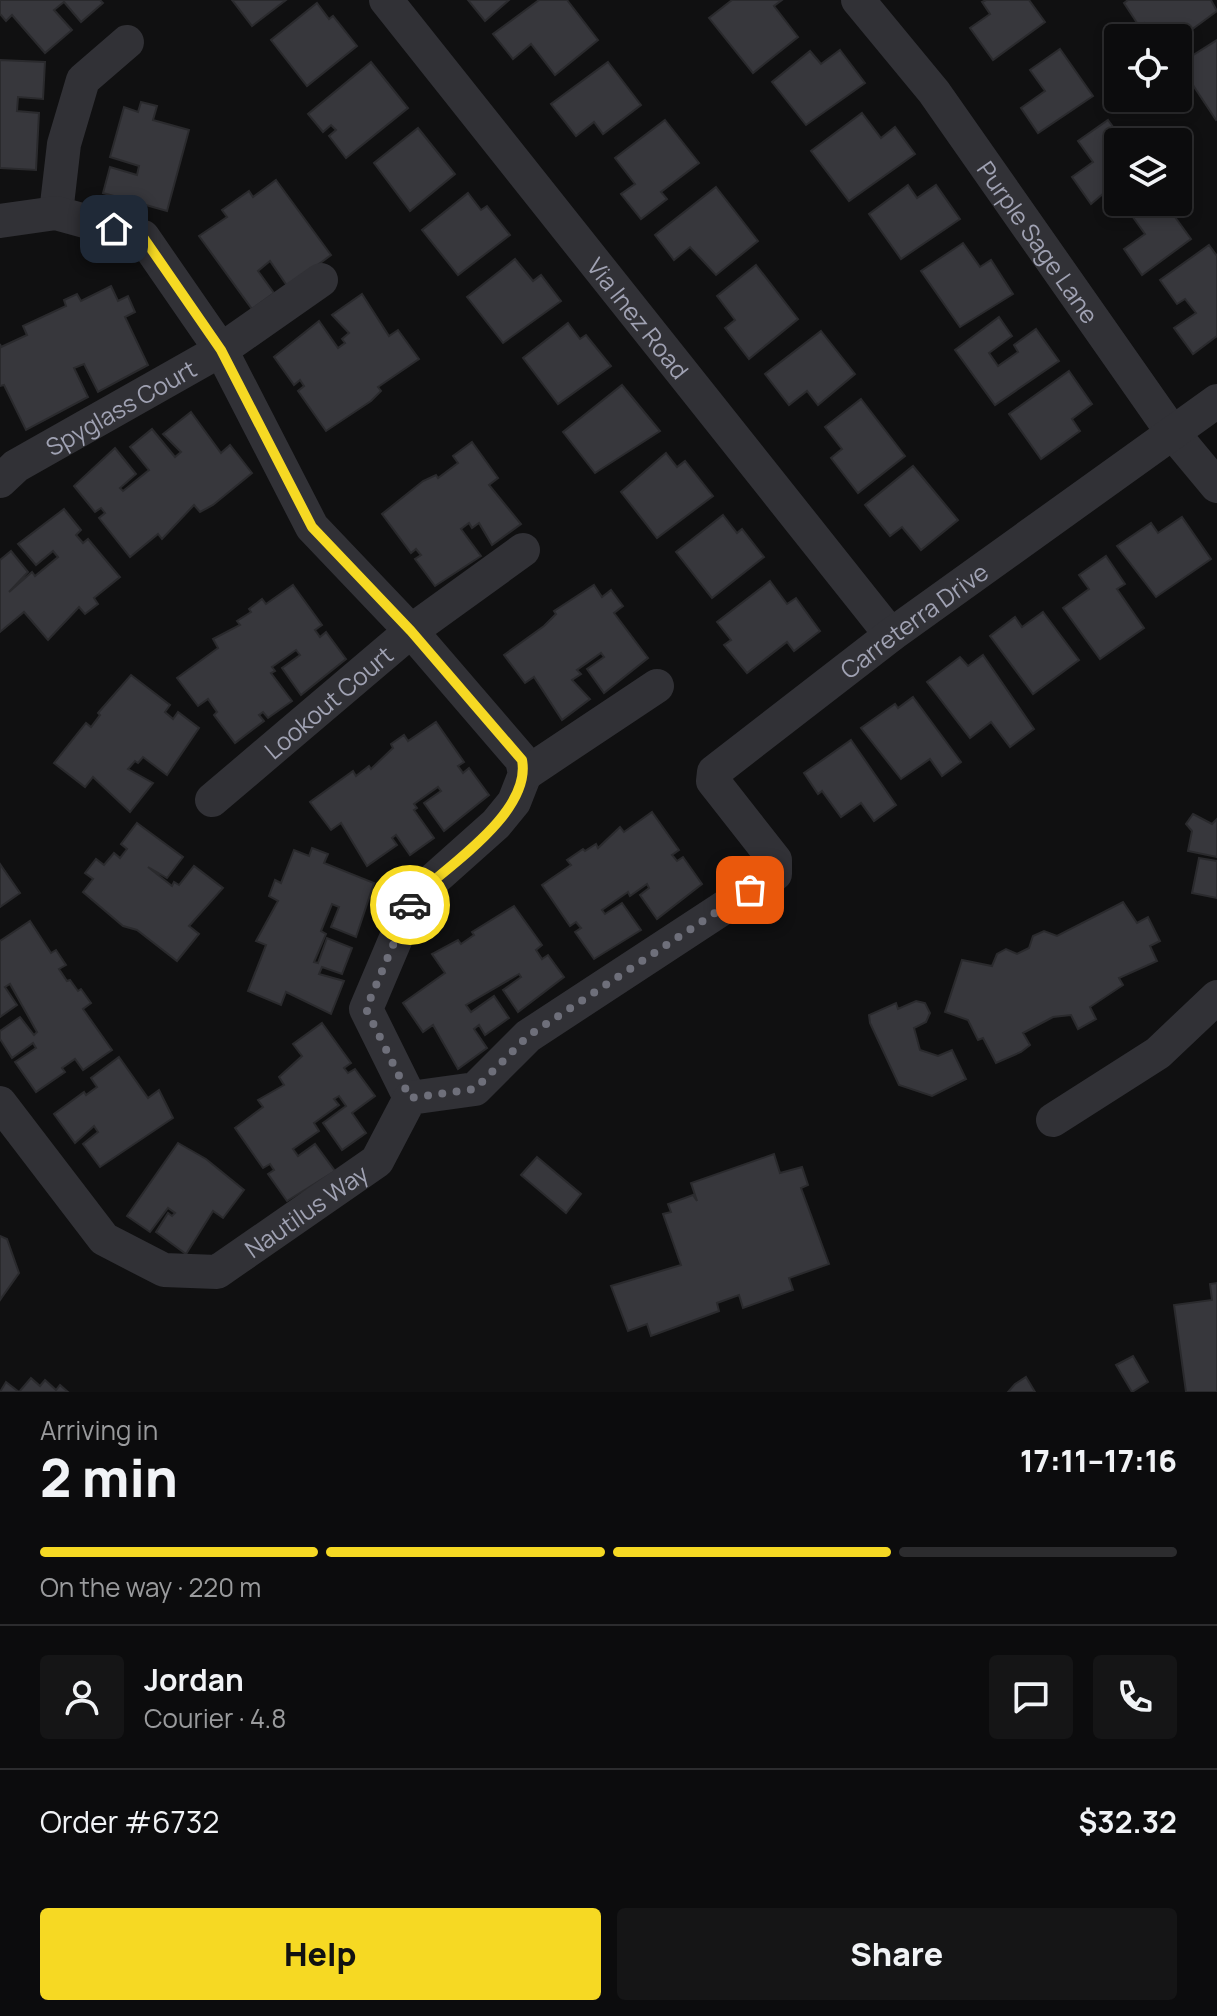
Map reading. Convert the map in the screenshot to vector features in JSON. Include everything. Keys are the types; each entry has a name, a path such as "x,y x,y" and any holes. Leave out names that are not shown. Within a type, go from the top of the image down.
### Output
{"street":[{"name":"Via Inez Road","path":"386,0 891,635"},
{"name":"Purple Sage Lane","path":"858,0 934,92 1172,432 1217,486"},
{"path":"56,213 64,144 83,80 127,42"},
{"path":"0,221 56,213 143,237 221,350 312,527 411,631 516,750 525,774"},
{"name":"Spyglass Court","path":"0,481 16,466 221,350 321,280"},
{"name":"Carreterra Drive","path":"410,1098 475,1089 528,1036 775,874 775,860 713,781 714,772 891,635 1217,401"},
{"name":"Lookout Court","path":"212,800 411,631 523,550"},
{"path":"410,1098 366,1009 413,898 496,824 514,802 525,774 657,686"},
{"path":"1053,1120 1158,1053 1217,997"},
{"name":"Nautilus Way","path":"0,1103 104,1239 164,1270 217,1272 377,1161 410,1098"}],"building":[{"path":"0,0 100,0 103,3 81,22 64,2 54,10 72,30 45,53 12,15 6,21 0,14"},
{"path":"232,0 286,0 252,26"},
{"path":"468,0 509,0 485,21"},
{"path":"539,0 567,0 598,40 555,75 531,44 513,59 493,34"},
{"path":"732,0 782,0 774,6 798,37 753,73 709,18"},
{"path":"1029,0 1045,22 993,60 970,28 990,14 982,2"},
{"path":"1128,0 1211,0 1217,11 1192,29 1192,24 1138,24 1124,3"},
{"path":"317,3 329,19 333,16 357,46 307,86 271,40"},
{"path":"1217,40 1216,120 1192,84 1192,56"},
{"path":"1060,49 1093,96 1038,133 1021,108 1045,91 1030,70"},
{"path":"840,50 865,83 806,125 772,82 810,51 821,64"},
{"path":"0,60 45,62 43,99 18,97 17,111 39,113 36,170 0,168"},
{"path":"371,62 408,108 346,158 329,136 336,130 331,125 323,132 308,114"},
{"path":"608,62 641,105 603,134 594,122 576,136 551,104"},
{"path":"141,102 157,106 153,120 189,130 167,211 103,193 110,167 137,175 139,166 110,157 124,107 138,112"},
{"path":"862,113 881,138 895,127 915,154 849,201 811,151"},
{"path":"665,120 699,163 661,192 667,199 641,219 621,194 635,184 615,158"},
{"path":"1108,120 1114,128 1104,128 1104,193 1091,204 1072,177 1093,162 1078,141"},
{"path":"418,128 455,174 410,211 374,163"},
{"path":"276,180 331,255 288,287 270,261 258,271 274,293 252,309 199,236 227,217 222,210 249,191 253,197"},
{"path":"908,185 917,198 936,185 960,219 901,259 869,214"},
{"path":"716,187 758,241 716,275 690,247 674,260 655,235"},
{"path":"468,193 481,210 487,206 510,235 458,275 422,230"},
{"path":"1132,216 1174,216 1191,239 1142,275 1124,249 1145,234"},
{"path":"963,243 980,267 991,260 1013,294 960,327 921,271"},
{"path":"1209,245 1217,256 1217,336 1193,354 1174,328 1196,313 1185,299 1177,304 1160,280"},
{"path":"515,259 533,281 541,275 561,301 503,343 467,297"},
{"path":"756,265 798,319 749,359 725,328 735,320 717,296"},
{"path":"111,286 118,301 128,296 135,312 125,317 148,365 98,392 84,364 74,368 88,397 26,430 4,385 0,386 0,344 1,347 27,335 23,326 66,306 64,300 77,294 81,301"},
{"path":"362,294 389,336 398,330 419,359 378,387 381,391 371,401 326,431 298,391 304,386 300,380 294,385 274,357 319,321 338,348 345,343 342,339 349,333 332,315"},
{"path":"999,317 1012,336 989,353 998,366 1018,352 1014,345 1036,329 1059,361 995,405 955,350"},
{"path":"568,323 580,339 586,335 611,366 558,404 523,358"},
{"path":"821,331 855,374 818,405 807,391 789,405 765,374"},
{"path":"1069,371 1092,404 1072,419 1080,431 1041,459 1009,414"},
{"path":"622,385 660,431 595,473 563,432"},
{"path":"861,399 905,456 858,493 831,458 842,449 825,427"},
{"path":"191,412 221,453 230,445 252,473 213,505 200,512 194,505 162,539 158,534 130,557 99,518 105,513 101,508 95,512 74,486 115,448 136,474 120,488 123,491 149,470 130,447 152,429 175,457 181,452 163,434"},
{"path":"472,442 498,478 489,485 521,524 492,545 479,523 472,528 469,523 461,529 481,556 435,586 415,559 421,555 416,549 411,553 382,514 423,481 436,475 438,478 458,463 453,456"},
{"path":"666,453 677,467 685,461 713,496 657,538 621,492"},
{"path":"913,466 958,520 921,550 902,527 890,536 865,505"},
{"path":"64,509 81,530 76,535 83,543 88,539 120,577 94,598 98,604 85,614 79,607 48,640 24,612 0,632 0,560 11,551 28,572 9,592 32,572 35,576 58,557 53,551 36,565 18,544"},
{"path":"723,515 737,533 742,529 764,557 712,598 676,552"},
{"path":"1182,517 1211,559 1156,597 1117,546 1151,523 1158,533"},
{"path":"1106,556 1125,584 1117,589 1144,628 1100,659 1063,608 1089,589 1079,575"},
{"path":"770,581 787,604 796,598 820,631 794,651 787,642 747,673 724,645 731,640 717,622"},
{"path":"293,585 322,625 315,630 320,637 326,632 346,659 301,695 282,668 300,655 296,650 272,667 275,671 271,673 292,701 268,718 263,712 259,715 264,721 235,743 214,715 217,712 208,699 198,706 177,678 218,648 213,639 240,625 237,621 251,612 249,609 262,599 266,604"},
{"path":"594,585 602,597 611,590 623,606 614,613 648,658 604,693 587,669 604,657 601,653 577,670 581,674 572,680 590,699 562,720 534,677 525,683 504,655 544,626 556,614 554,611"},
{"path":"1043,612 1079,660 1033,694 990,636 1015,617 1022,627"},
{"path":"983,655 1034,729 1010,747 991,722 970,738 927,682 960,657 968,666"},
{"path":"131,675 170,705 165,712 173,719 178,712 199,728 167,775 143,757 128,769 153,783 130,812 93,777 85,787 54,763 86,723 91,727 100,715 98,713"},
{"path":"913,697 961,762 942,776 930,759 901,779 861,728 895,704 898,708"},
{"path":"436,722 464,762 458,766 463,773 469,768 489,795 444,831 424,803 441,791 438,787 414,804 417,808 414,810 434,838 410,855 396,835 392,838 397,845 367,866 341,823 331,830 310,802 353,771 356,776 369,766 371,769 393,748 391,744 404,735 408,741"},
{"path":"851,740 896,805 874,821 861,803 841,817 822,791 818,794 804,773"},
{"path":"652,812 679,850 672,855 677,861 683,857 702,884 657,919 640,895 649,888 647,884 630,896 628,892 602,910 605,914 622,903 641,930 594,959 575,932 581,928 576,922 570,926 542,885 571,865 567,860 583,849 585,851 596,844 598,848 620,827 624,832"},
{"path":"1193,814 1212,824 1217,819 1217,857 1188,851 1192,831 1186,824"},
{"path":"137,823 183,857 167,878 148,867 172,886 174,882 179,885 194,866 223,888 189,926 199,934 177,961 137,930 123,926 83,892 93,879 85,873 96,859 104,865 114,853 120,858 127,849 121,844"},
{"path":"312,848 328,854 324,863 374,883 356,937 331,927 339,907 332,904 321,931 326,934 314,962 318,963 327,938 352,948 342,974 322,967 319,974 344,981 331,1014 286,992 281,1005 248,991 266,945 256,941 278,901 269,896 275,880 281,883 294,850 309,856"},
{"path":"1199,858 1217,861 1217,898 1192,893"},
{"path":"0,864 20,893 0,907"},
{"path":"1123,902 1137,923 1148,917 1160,941 1150,946 1157,961 1119,978 1123,985 1090,1007 1096,1019 1078,1029 1071,1015 1053,1017 1023,1033 1030,1045 996,1063 983,1038 978,1040 968,1020 945,1012 962,960 992,966 997,954 1006,949 1017,954 1029,948 1033,936 1044,931 1057,936"},
{"path":"514,906 542,945 536,950 542,959 548,955 564,977 518,1012 503,990 521,977 519,974 466,1005 471,1012 494,996 509,1018 485,1035 479,1025 474,1029 487,1048 458,1069 433,1025 423,1032 403,1003 445,973 432,954 458,940 461,944 474,935 472,932"},
{"path":"30,921 51,953 56,950 66,965 59,969 67,981 70,980 78,991 81,989 91,1003 83,1009 112,1050 83,1070 75,1059 62,1068 65,1072 36,1092 15,1062 36,1048 33,1043 12,1058 0,1039 0,1031 20,1017 34,1035 37,1032 10,984 5,987 17,1005 0,1017 0,941"},
{"path":"916,1001 925,1003 930,1013 926,1022 914,1028 920,1050 938,1056 952,1050 966,1079 932,1096 899,1085 870,1023 869,1015 896,1003 898,1009"},
{"path":"322,1023 351,1063 344,1068 348,1073 355,1069 375,1096 352,1113 366,1133 342,1150 323,1123 346,1106 339,1096 334,1099 339,1105 314,1123 319,1131 293,1149 298,1156 315,1144 335,1171 287,1201 268,1174 274,1170 270,1164 263,1168 235,1128 263,1107 258,1100 284,1085 279,1077 302,1056 293,1044"},
{"path":"119,1057 148,1098 159,1090 173,1118 100,1167 83,1144 98,1132 94,1126 75,1143 54,1114 84,1092 86,1095 97,1087 91,1078"},
{"path":"178,1143 206,1159 244,1190 223,1218 213,1211 186,1254 156,1232 168,1213 172,1216 175,1213 168,1208 150,1232 127,1216"},
{"path":"774,1154 780,1173 802,1167 808,1185 801,1188 829,1264 789,1278 793,1290 743,1308 739,1295 717,1303 719,1311 651,1336 647,1324 628,1331 611,1286 681,1265 663,1214 671,1212 668,1204 693,1195 697,1201 691,1183"},
{"path":"537,1157 581,1194 566,1213 521,1175"},
{"path":"0,1236 7,1239 19,1273 0,1300"},
{"path":"1217,1283 1217,1392 1186,1392 1174,1305 1212,1300 1210,1284"},
{"path":"1133,1356 1148,1382 1132,1392 1116,1365"},
{"path":"1026,1377 1035,1392 1008,1392 1015,1384"},
{"path":"31,1378 40,1386 45,1380 56,1390 60,1385 68,1392 19,1392"},
{"path":"6,1382 19,1392 0,1392"}],"way so far":[{"path":"410,905 366,1009 410,1098 475,1089 528,1036 750,890"}],"route":[{"path":"114,229 143,237 221,350 312,527 411,631 522,760 525,774 514,802 496,824 413,898 410,905"}]}
